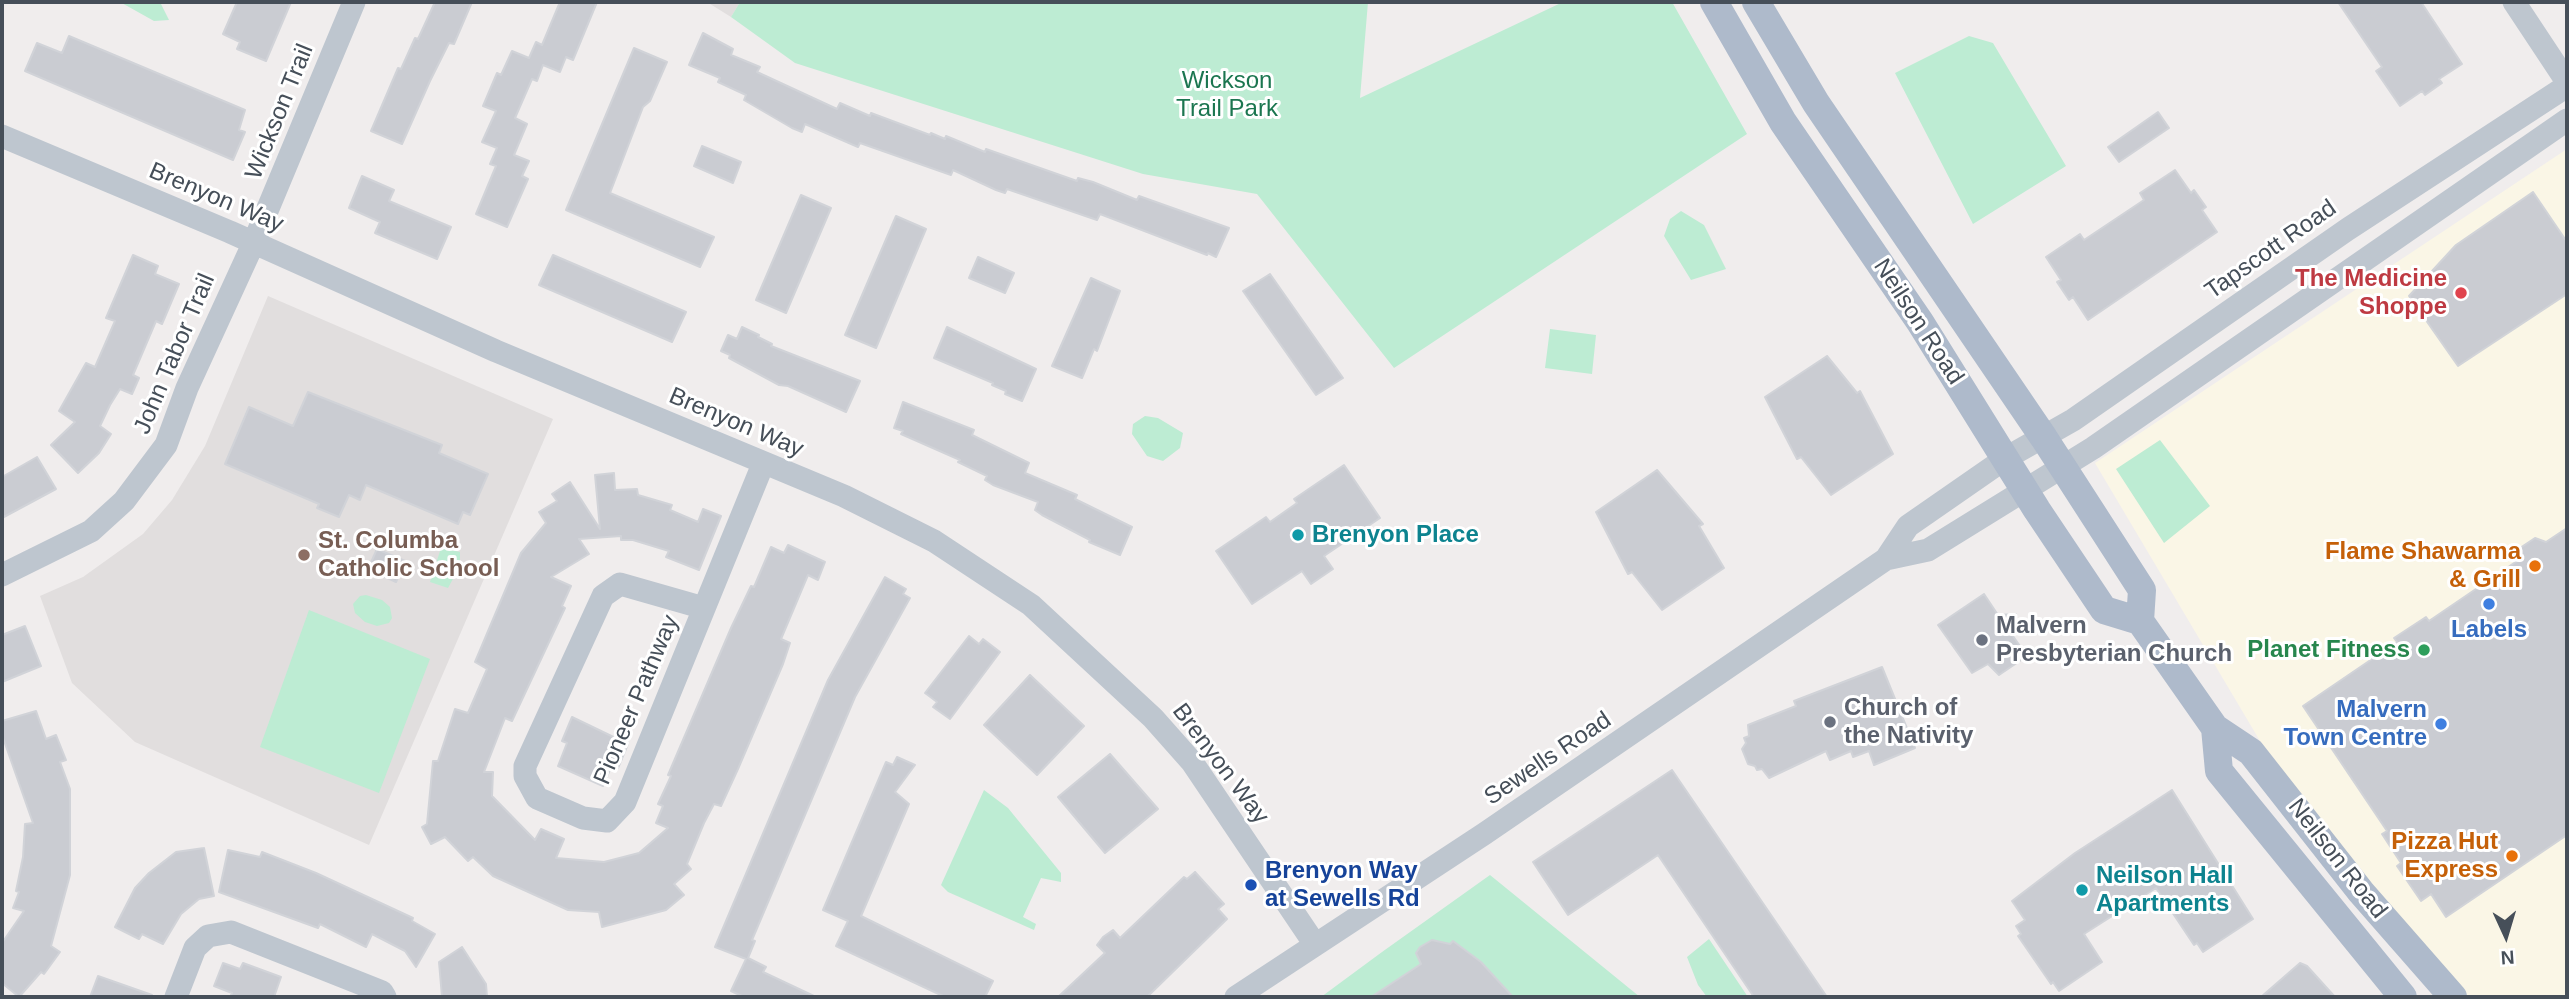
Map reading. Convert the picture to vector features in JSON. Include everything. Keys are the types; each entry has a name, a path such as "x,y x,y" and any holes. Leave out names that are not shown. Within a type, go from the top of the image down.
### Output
{"main road":[{"name":"Neilson Road","path":"1714,2 1783,122 1920,321 2104,610 2140,621"},
{"name":"Neilson Road","path":"1756,2 1816,103 2044,438 2141,590 2140,621 2215,728 2250,752 2361,892 2453,997"},
{"path":"1920,321 1951,303"},
{"name":"Neilson Road","path":"2215,728 2219,771 2403,997"},
{"path":"2333,914 2361,892"}],"street":[{"name":"Wickson Trail","path":"254,242 354,2"},
{"path":"2514,2 2567,84"},
{"name":"Tapscott Road","path":"2006,458 2044,438 2348,229 2567,84"},
{"path":"2024,488 2062,466 2567,120"},
{"name":"Brenyon Way","path":"2,136 254,242 496,351 844,496 912,529 1031,605 1153,718 1192,762 1314,943"},
{"name":"John Tabor Trail","path":"2,575 92,531 124,501 148,471 166,445 210,335 254,242"},
{"name":"Sewells Road","path":"1236,997 1314,943 1484,834 1886,559 1908,526 2006,458"},
{"name":"Pioneer Pathway","path":"704,608 620,584 603,596 525,766 525,776 537,798 583,818 607,821 625,802 763,464"},
{"name":"Sewells Road","path":"1886,559 1928,550 2024,488"},
{"path":"176,997 195,948 208,936 231,932 382,992 385,997"}],"shaded area":[{"path":"707,2 740,2 731,17"},
{"path":"2567,149 2567,997 2466,997 2377,895 2260,741 2095,463"},
{"name":"St. Columba Catholic School","path":"268,296 553,419 369,845 135,742 72,683 40,596 83,577 143,534 172,500 205,446"}],"green space":[{"path":"120,2 160,2 169,20 154,21"},
{"name":"Wickson Trail Park","path":"740,2 1368,2 1360,98 1563,2 1672,2 1747,134 1394,368 1257,194 1143,174 795,63 731,17"},
{"path":"1969,36 1993,43 2066,166 1973,224 1895,73"},
{"path":"1681,211 1704,225 1726,269 1691,280 1664,236 1670,219"},
{"path":"1550,329 1596,335 1592,374 1545,368"},
{"path":"1145,416 1158,418 1183,433 1180,448 1163,461 1147,456 1132,434 1133,424"},
{"path":"2160,440 2210,506 2164,543 2116,469"},
{"path":"441,548 460,552 460,566 448,588 430,582"},
{"path":"360,596 382,600 390,607 392,618 389,623 377,626 365,622 355,613 353,604"},
{"path":"309,610 430,659 379,793 260,747"},
{"path":"984,790 1008,808 1061,873 1061,882 1041,878 1023,917 1036,924 1034,930 948,892 941,885"},
{"path":"1490,875 1640,997 1321,997 1382,952"},
{"path":"1709,939 1748,997 1707,997 1698,985 1687,957"}],"building":[{"path":"237,2 291,2 266,61 237,49 240,42 223,34"},
{"path":"435,2 472,2 454,44 449,43 430,81 402,144 371,131 398,68 401,69 415,38 418,39"},
{"path":"560,2 597,2 573,60 566,57 560,72 543,65 537,81 532,79 515,118 527,124 514,155 529,161 522,176 528,179 507,227 476,214 496,166 490,164 497,148 482,142 496,111 483,106 497,73 501,75 512,51 529,58 536,42 542,45"},
{"path":"2338,2 2421,2 2462,64 2439,79 2442,83 2425,95 2422,91 2400,106 2376,71 2382,67"},
{"path":"703,33 733,49 731,55 760,67 757,72 837,109 840,103 870,116 871,113 945,139 946,136 985,152 986,149 1077,181 1078,178 1093,182 1137,200 1139,196 1229,228 1216,257 1208,253 1207,255 1100,214 1097,220 1007,189 1005,193 953,170 951,175 860,143 858,147 805,124 802,132 744,100 746,95 718,82 720,78 689,65"},
{"path":"69,36 245,110 239,130 245,132 233,160 25,71 37,43 62,53"},
{"path":"634,48 667,62 650,101 643,107 610,193 714,237 700,267 566,210"},
{"path":"2158,112 2169,128 2119,162 2108,147"},
{"path":"702,146 741,162 733,183 694,166"},
{"path":"2175,170 2191,193 2194,190 2206,207 2202,210 2217,232 2088,320 2073,297 2069,300 2057,282 2061,280 2046,257 2080,234 2084,240 2144,200 2140,193"},
{"path":"362,176 394,190 389,201 451,227 437,259 375,233 380,222 349,208"},
{"path":"2533,192 2567,242 2567,294 2458,366 2409,296 2456,245"},
{"path":"801,195 831,208 786,313 756,300"},
{"path":"896,216 926,229 876,348 845,335"},
{"path":"133,255 158,266 155,274 179,284 162,324 156,321 133,375 139,378 132,394 120,389 100,426 111,434 99,453 78,473 51,445 75,422 59,411 86,363 95,367 115,321 106,318"},
{"path":"553,255 686,312 672,342 539,285"},
{"path":"978,257 1014,273 1005,293 969,278"},
{"path":"1270,274 1343,378 1316,395 1243,291"},
{"path":"1091,278 1120,291 1097,351 1094,349 1082,378 1052,366"},
{"path":"742,327 759,335 758,337 772,344 771,346 860,381 846,412 788,386 779,385 729,358 730,355 721,351 728,335 737,339"},
{"path":"947,327 1036,369 1022,401 1005,394 1006,391 992,385 993,383 934,358"},
{"path":"1827,356 1857,393 1860,391 1893,454 1831,495 1801,457 1797,459 1765,397"},
{"path":"308,392 442,445 439,453 488,474 470,515 463,512 458,524 366,485 360,500 349,495 339,517 317,508 319,504 225,464 249,407 293,426"},
{"path":"903,402 974,430 972,435 1029,463 1025,473 1077,495 1075,499 1132,527 1120,555 1089,542 1090,540 1042,515 1035,510 1038,502 993,485 985,480 987,476 958,462 960,460 901,434 903,431 894,428"},
{"path":"37,457 56,489 2,518 2,477"},
{"name":"Brenyon Place","path":"1344,465 1380,518 1324,556 1333,569 1311,584 1302,571 1252,604 1216,551 1266,517 1270,522 1297,503 1294,499"},
{"path":"1657,470 1703,524 1699,526 1724,568 1662,610 1632,572 1628,574 1596,512"},
{"path":"614,473 615,490 637,489 638,495 672,505 670,510 698,522 703,509 721,516 699,570 666,557 669,551 633,540 621,540 621,536 579,539 589,554 551,577 571,586 562,606 565,608 512,721 505,718 484,772 493,772 492,796 535,840 541,829 564,839 556,858 604,862 639,853 668,828 656,823 663,806 658,804 671,776 668,775 731,628 751,586 754,587 771,547 784,553 788,545 825,562 818,580 808,575 781,639 790,643 783,664 738,769 721,806 714,804 704,823 687,864 691,869 674,884 684,895 666,910 602,927 599,912 568,910 493,876 473,857 468,861 445,837 431,844 422,827 427,824 433,761 438,761 455,709 468,713 487,669 475,662 521,553 546,523 539,512 557,501 552,494 570,482 600,529 595,475"},
{"name":"Malvern Town Centre","path":"2567,528 2567,835 2446,917 2431,894 2421,901 2397,866 2401,863 2382,834 2387,831 2303,706 2397,642 2394,638 2426,617 2429,621 2517,561 2520,548 2535,538 2546,542"},
{"path":"377,549 405,561 396,582 368,569"},
{"path":"885,577 906,589 903,594 910,598 855,697 752,940 755,941 748,958 766,967 763,972 816,997 744,997 731,991 746,959 715,947 828,680"},
{"name":"Malvern Presbyterian Church","path":"1984,594 1998,615 2016,614 2008,629 2027,656 1999,675 1988,664 1972,673 1938,625"},
{"path":"25,626 41,666 2,682 2,635"},
{"path":"969,636 979,644 983,639 1000,652 950,719 933,707 937,702 925,693"},
{"name":"Church of the Nativity","path":"1882,667 1915,748 1874,765 1869,751 1853,757 1851,751 1830,760 1826,751 1769,778 1762,769 1757,770 1755,766 1748,764 1742,749 1746,743 1744,738 1749,736 1748,725 1796,706 1794,701"},
{"path":"1030,675 1084,726 1037,775 984,725"},
{"path":"36,711 46,739 56,735 66,760 60,762 70,789 70,875 51,946 60,952 44,974 41,972 19,997 2,983 2,943 24,911 13,908 19,892 16,891 23,857 25,824 33,823 2,735 2,721"},
{"path":"572,717 628,744 618,768 612,765 603,786 558,766 567,743 562,741"},
{"path":"1110,754 1158,809 1105,853 1058,797"},
{"path":"897,757 915,765 895,792 909,804 861,916 993,981 985,997 945,997 836,946 848,921 823,910 886,762 893,765"},
{"path":"1672,770 1827,997 1754,997 1658,855 1568,915 1533,862"},
{"name":"Neilson Hall Apartments","path":"2172,790 2253,919 2203,952 2197,943 2194,945 2156,888 2084,934 2102,962 2059,991 2053,982 2051,984 2018,936 2021,934 2016,926 2025,920 2012,901 2075,853"},
{"path":"204,848 214,896 199,899 181,914 163,944 142,934 139,939 115,927 135,888 149,873 176,852"},
{"path":"228,850 260,857 262,852 316,873 413,918 412,921 435,934 416,967 405,951 372,934 366,947 320,924 318,928 219,892"},
{"path":"1195,872 1224,904 1218,909 1227,919 1147,997 1058,997 1105,953 1097,945 1103,937 1113,930 1120,938 1184,877 1187,879"},
{"path":"1432,940 1450,944 1453,941 1481,962 1513,997 1371,997 1421,964 1416,953 1420,947"},
{"path":"462,947 486,984 487,997 442,997 439,962"},
{"path":"223,963 240,969 243,963 281,977 274,997 230,997 232,993 214,986"},
{"path":"2300,963 2307,966 2335,997 2261,997"},
{"path":"98,976 152,995 90,997"}],"place":[{"name":"The Medicine Shoppe","path":"2461,293"},
{"name":"Brenyon Place","path":"1298,535"},
{"name":"St. Columba Catholic School","path":"304,555"},
{"name":"Flame Shawarma & Grill","path":"2535,566"},
{"name":"Labels","path":"2489,604"},
{"name":"Malvern Presbyterian Church","path":"1982,640"},
{"name":"Planet Fitness","path":"2424,650"},
{"name":"Church of the Nativity","path":"1830,722"},
{"name":"Malvern Town Centre","path":"2441,724"},
{"name":"Pizza Hut Express","path":"2512,856"},
{"name":"Brenyon Way at Sewells Rd","path":"1251,885"},
{"name":"Neilson Hall Apartments","path":"2082,890"}]}
